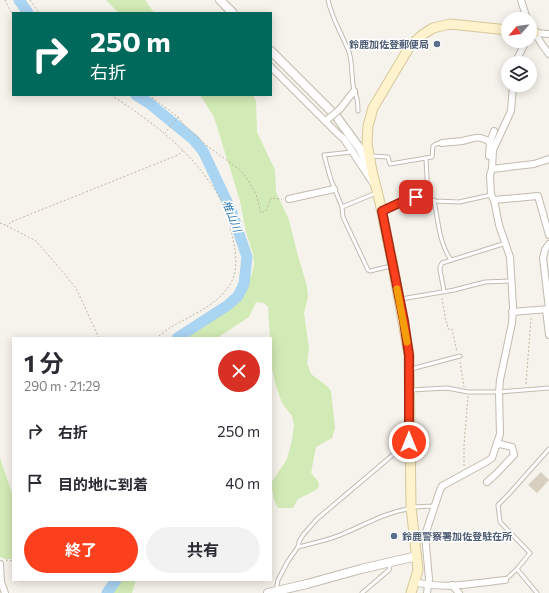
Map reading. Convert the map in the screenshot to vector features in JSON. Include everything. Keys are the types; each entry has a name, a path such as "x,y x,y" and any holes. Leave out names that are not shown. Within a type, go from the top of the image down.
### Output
{"main road":[{"path":"411,593 418,570 411,508 409,450 409,355 382,211 369,156 367,134 373,108 401,60 410,46 417,39 433,28 450,24 501,29"}],"street":[{"path":"220,0 232,12"},
{"path":"521,0 525,12"},
{"path":"537,33 549,34"},
{"path":"537,39 549,54"},
{"path":"272,52 336,116 360,149 372,171"},
{"path":"272,69 344,139 377,190"},
{"path":"327,121 340,109 354,91"},
{"path":"427,593 429,578 425,535 442,486 492,458 500,434 500,380 512,323 511,262 506,243 499,226 492,198 490,175 492,169 493,150 511,111 512,92"},
{"path":"492,169 488,164 490,142 494,131"},
{"path":"442,143 463,141 475,137 482,138 490,142"},
{"path":"492,169 534,164 549,159"},
{"path":"289,199 334,189"},
{"path":"492,198 538,196 547,222 549,235"},
{"path":"549,244 545,250 543,258 547,284 549,335"},
{"path":"512,312 548,309"},
{"path":"487,482 514,455 512,447 500,444 496,446"},
{"path":"273,592 417,556"},
{"path":"2,562 1,582 4,593"},
{"path":"415,582 428,586 505,580"},
{"path":"452,585 459,593"}],"lane":[{"path":"328,0 335,22 350,54 354,91 358,97 358,111"},
{"path":"369,156 388,157 390,164 432,157 433,146 442,143"},
{"path":"353,152 324,156 334,189 342,207 343,218 368,270 370,271 393,266"},
{"path":"426,158 428,198"},
{"path":"342,207 377,190"},
{"path":"382,211 416,197 459,202 492,198"},
{"path":"434,200 438,226 451,260"},
{"path":"442,292 440,267 442,264 506,243"},
{"path":"399,300 461,289 485,282 511,281"},
{"path":"409,370 459,356"},
{"path":"410,390 447,388 466,391 499,392 549,388"},
{"path":"505,580 517,569 530,553 500,522 498,505 549,449"},
{"path":"273,592 303,535 317,519 395,453 409,450"},
{"path":"298,547 338,536 399,510 434,506"},
{"path":"362,593 389,570 391,562"},
{"path":"517,569 537,593"}],"path":[{"path":"5,0 12,14"},
{"path":"30,0 38,12"},
{"path":"113,96 153,123 193,160 212,185 222,202 231,230 235,251 236,265 234,275 230,285 222,294 208,306 171,327 157,337"},
{"path":"149,96 177,118 206,146 240,170 249,181 256,194 261,213 266,211 271,198 289,199"},
{"path":"165,134 177,118"},
{"path":"7,226 10,222 178,155 183,150"},
{"path":"0,223 36,241 62,271 76,288 99,337"},
{"path":"442,292 446,322 448,329 452,329 466,391 463,464 467,472"},
{"path":"526,391 532,311"},
{"path":"2,562 12,561"}],"green space":[{"path":"106,0 145,0 155,12 118,12"},
{"path":"201,96 254,96 256,101 257,132 275,170 276,192 289,220 307,286 308,297 304,313 309,348 307,363 311,374 331,391 335,428 332,438 316,447 311,473 318,481 319,486 316,490 298,499 293,508 278,508 274,500 272,489 272,482 287,459 294,425 292,416 282,403 272,369 272,337 270,337 268,307 264,303 256,302 249,317 219,337 188,337 232,308 244,292 254,264 240,201 214,117"},
{"path":"0,458 12,493 12,559 0,557"},
{"path":"118,581 136,581 132,593 112,593"}],"building":[{"path":"541,472 549,480 537,493 528,485"}],"waterway":[{"name":"椎山川","path":"19,0 27,12"},
{"name":"椎山川","path":"138,96 149,103 194,140 203,151 231,210 247,257 244,284 238,296 228,305 179,337"},
{"name":"椎山川","path":"107,593 115,581"}],"slow traffic":[{"path":"397,289 407,342"}],"place":[{"name":"鈴鹿加佐登郵便局","path":"437,44"},
{"name":"鈴鹿警察署加佐登駐在所","path":"394,536"}],"route":[{"path":"409,442 409,355 404,321 382,211 416,197"}]}
